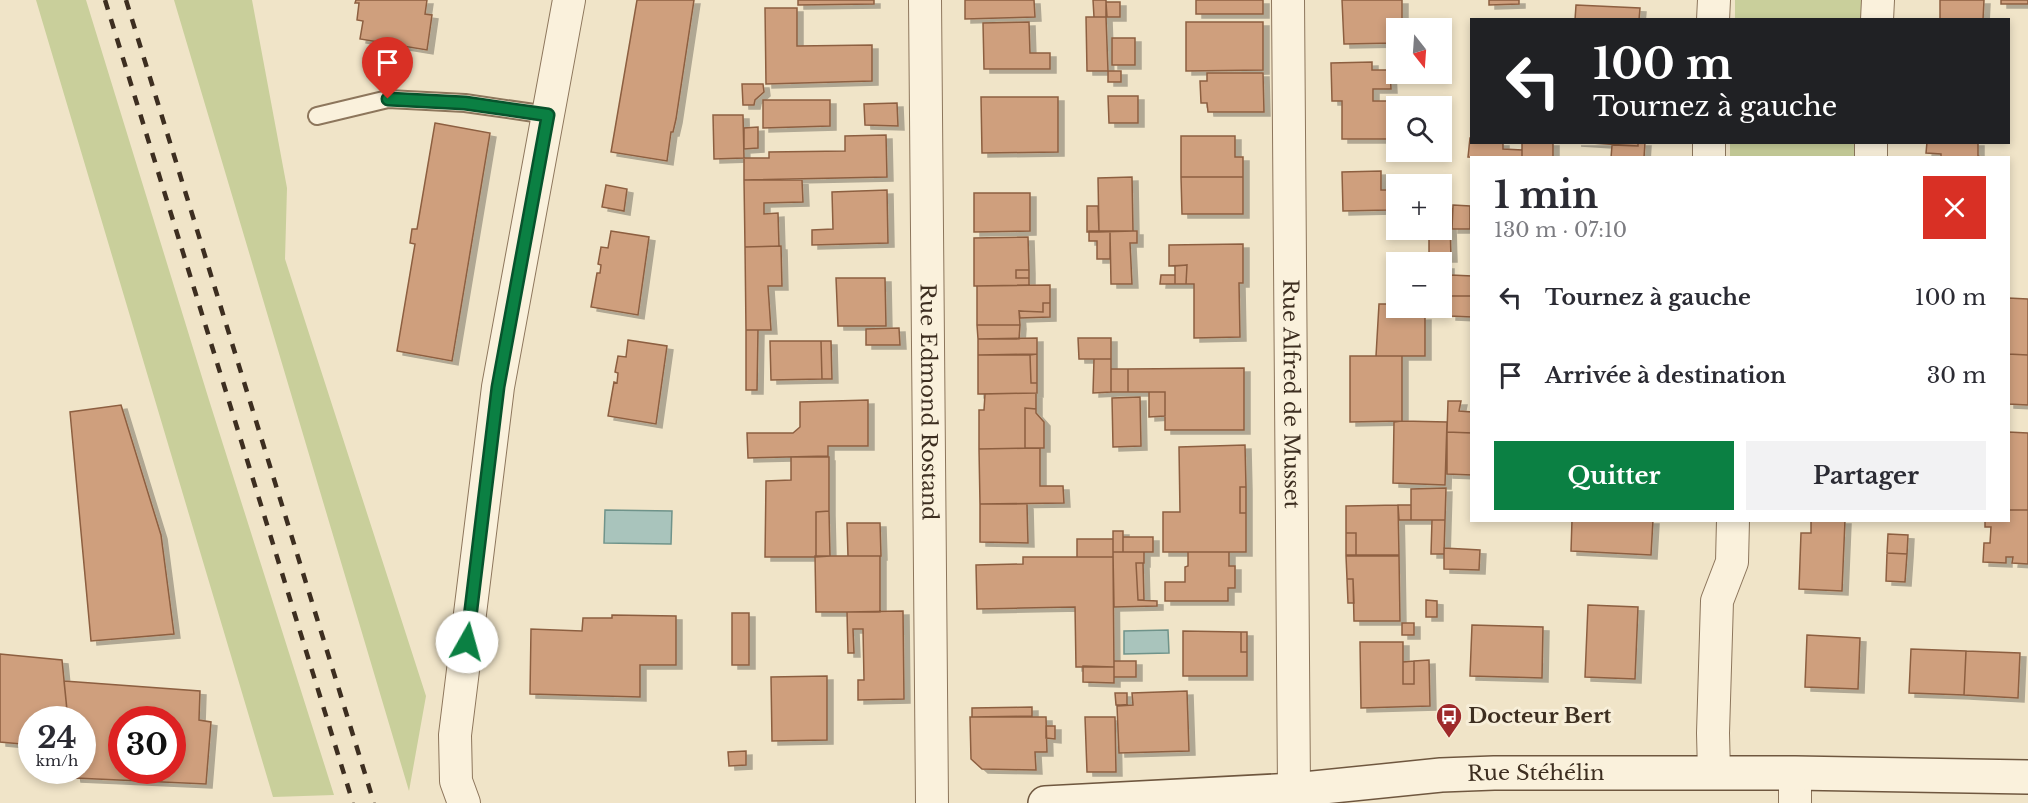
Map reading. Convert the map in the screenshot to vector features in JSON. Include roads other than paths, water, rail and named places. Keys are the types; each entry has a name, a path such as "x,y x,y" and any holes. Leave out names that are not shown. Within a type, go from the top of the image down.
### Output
{"street":[{"path":"464,803 456,781 455,735 498,387 569,0"},
{"name":"Rue Edmond Rostand","path":"925,0 932,803"},
{"name":"Rue Alfred de Musset","path":"1288,0 1294,790"},
{"path":"1713,18 1714,0"},
{"path":"1877,18 1878,0"},
{"path":"1714,772 1717,601 1732,562 1733,522"},
{"name":"Rue Stéhélin","path":"1046,803 1294,790 1441,776 1506,773 1714,772 1795,788 2028,777"}],"lane":[{"path":"317,116 388,99 465,103 548,115"}],"water":[{"path":"605,510 672,511 671,544 604,543"},
{"path":"1168,630 1169,653 1124,654 1124,631"}],"railway":[{"path":"105,0 353,803"},
{"path":"126,0 374,803"}],"place":[{"name":"Docteur Bert","path":"1449,739"}]}
